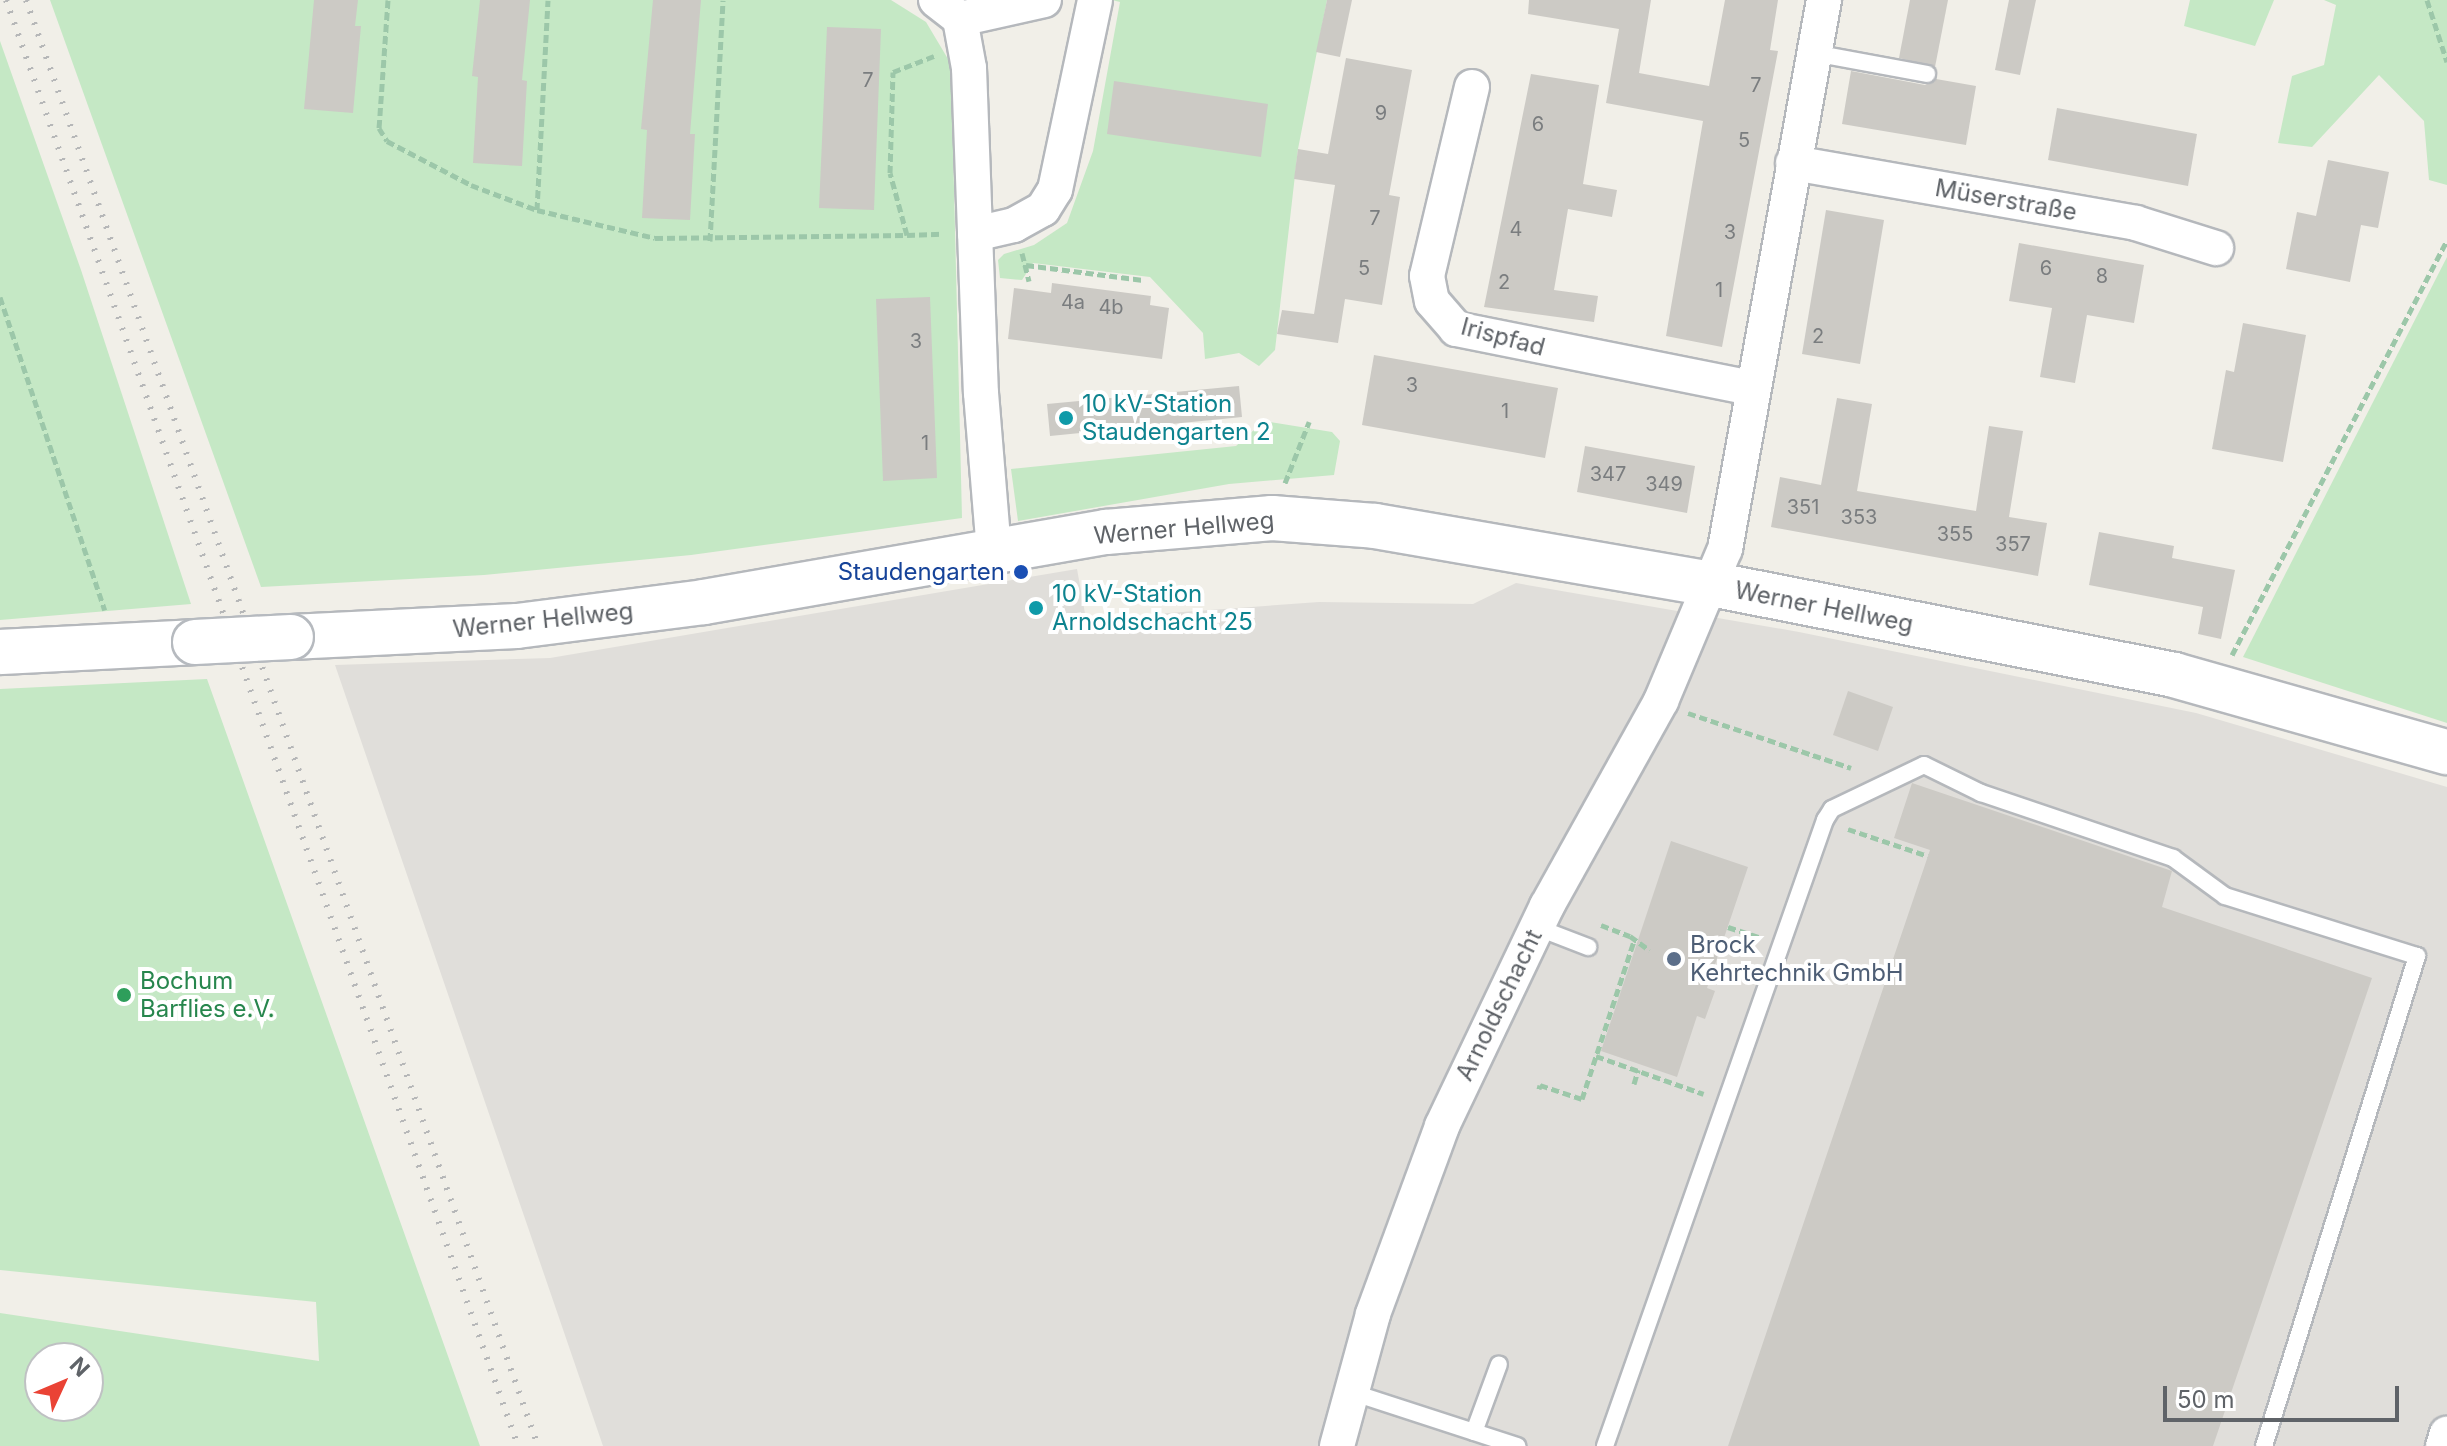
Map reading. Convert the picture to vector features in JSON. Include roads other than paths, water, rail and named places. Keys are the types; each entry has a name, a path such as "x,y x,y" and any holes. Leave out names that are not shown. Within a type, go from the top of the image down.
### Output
{"main road":[{"name":"Werner Hellweg","path":"0,652 517,626 704,602 1106,532 1272,518 1375,526 1711,584 2217,684 2447,752"}],"street":[{"path":"994,551 975,234 954,21 1044,0"},
{"path":"975,234 1014,225 1043,209 1055,190 1095,0"},
{"path":"1711,584 1725,549 1824,0"},
{"name":"Irispfad","path":"1472,87 1427,276 1432,301 1456,329 1752,388"},
{"name":"Müserstraße","path":"1793,163 2136,223 2216,248"},
{"name":"Arnoldschacht","path":"1337,1446 1408,1211 1536,927 1661,701 1711,584"},
{"path":"2443,1446 2447,1434"}],"lane":[{"path":"1814,53 1927,74"},
{"path":"1605,1446 1825,820 1832,809 1924,765 1981,793 2173,858 2225,896 2417,956 2264,1446"},
{"path":"1536,927 1588,947"},
{"path":"1474,1432 1499,1364"},
{"path":"1351,1392 1517,1446"}],"railway":[{"path":"6,0 518,1446"},
{"path":"26,0 538,1446"}],"place":[{"name":"10 kV-Station Staudengarten 2","path":"1066,418"},
{"name":"Staudengarten","path":"1021,572"},
{"name":"10 kV-Station Arnoldschacht 25","path":"1036,608"},
{"name":"Brock Kehrtechnik GmbH","path":"1674,959"},
{"name":"Bochum Barflies e.V.","path":"124,995"}]}
